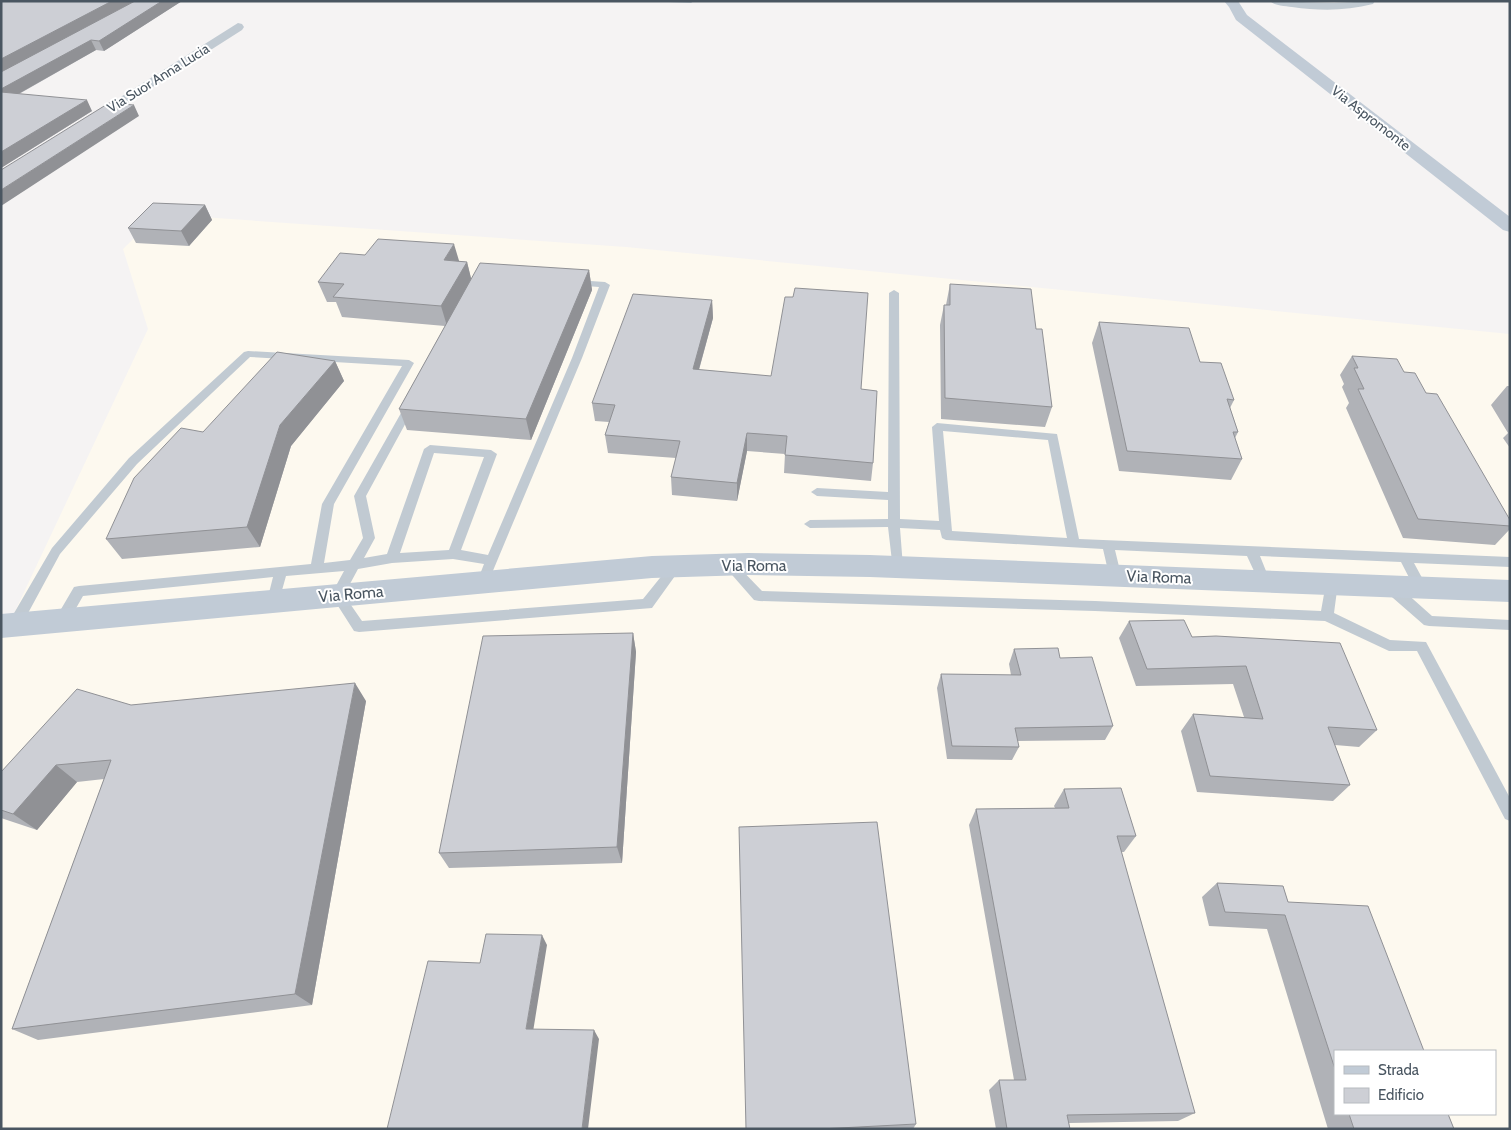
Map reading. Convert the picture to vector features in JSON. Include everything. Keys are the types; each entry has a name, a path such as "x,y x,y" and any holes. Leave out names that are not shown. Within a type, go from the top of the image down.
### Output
{"main road":[{"name":"Via Aspromonte","path":"1237,3 1241,17 1510,226"},
{"name":"Via Roma","path":"8,625 337,595 487,571 676,566 897,567 1510,590"}],"street":[{"path":"1276,1 1326,7 1369,1"},
{"name":"Via Suor Anna Lucia","path":"75,130 238,27"}],"lane":[{"path":"649,1 669,3 691,1"},
{"path":"62,620 79,591 352,565 392,558 453,554 487,571 573,368 605,285 568,282"},
{"path":"894,293 894,523 897,567"},
{"path":"8,625 56,551 133,461 248,354 409,363 328,504 317,568"},
{"path":"417,394 360,496 369,538 352,565 337,595 359,627 647,604 676,566"},
{"path":"1074,543 1054,437 937,427 946,535 1074,543 1108,545 1252,552 1510,562"},
{"path":"392,558 430,448 491,454 453,554"},
{"path":"817,492 894,496"},
{"path":"810,524 894,523 946,526"},
{"path":"1108,545 1115,575"},
{"path":"1252,552 1264,581"},
{"path":"1405,558 1421,586"},
{"path":"730,565 759,596 1086,606 1327,616 1389,645 1421,646 1510,814"},
{"path":"273,601 281,572"},
{"path":"1327,616 1332,583"},
{"path":"1388,585 1428,621 1510,625"}],"shaded area":[{"path":"159,214 626,247 1510,334 1510,1129 1,1129 1,641 148,329 123,249"}],"building":[{"path":"1,1 112,1 1,59"},
{"path":"135,1 162,1 99,41 91,40 1,89 1,72"},
{"path":"1,92 87,100 1,152"},
{"path":"109,103 134,105 1,190 1,170"},
{"path":"153,203 205,205 181,231 128,228"},
{"path":"378,239 454,244 444,260 467,262 441,306 333,297 344,284 318,282 340,253 365,255"},
{"path":"480,263 589,270 526,419 399,409"},
{"path":"950,284 1031,289 1036,329 1042,329 1052,407 945,398 944,305 950,305"},
{"path":"795,288 868,293 861,389 877,391 873,463 785,455 787,436 747,433 737,483 671,477 680,441 605,435 615,405 592,403 633,294 712,300 693,369 771,376 785,297 793,297"},
{"path":"1099,322 1189,328 1200,362 1221,363 1234,400 1227,399 1238,432 1233,432 1242,459 1127,451"},
{"path":"277,352 335,361 280,425 247,527 106,539 134,478 181,428 203,432"},
{"path":"1352,356 1397,359 1404,372 1415,373 1426,393 1437,394 1510,520 1510,526 1418,519 1358,389 1364,389 1354,368 1358,368"},
{"path":"1184,620 1192,637 1216,636 1340,643 1377,730 1328,727 1350,785 1210,776 1193,714 1263,719 1246,666 1147,669 1129,621"},
{"path":"633,633 617,847 439,853 483,636"},
{"path":"1058,648 1060,658 1092,657 1113,726 1015,728 1019,747 952,746 941,674 1021,675 1014,649"},
{"path":"355,683 295,994 12,1029 111,760 56,765 13,814 1,810 1,772 77,689 131,705"},
{"path":"1121,788 1136,836 1117,836 1195,1113 1067,1115 1070,1129 1007,1129 999,1080 1026,1080 976,809 1069,808 1064,789"},
{"path":"877,822 916,1124 820,1129 746,1129 739,827"},
{"path":"1217,883 1283,886 1288,902 1368,906 1424,1050 1334,1050 1334,1066 1285,915 1225,912"},
{"path":"486,934 542,935 526,1029 594,1030 582,1129 387,1129 428,961 480,963"},
{"path":"1349,1115 1448,1115 1454,1129 1354,1129"}]}
